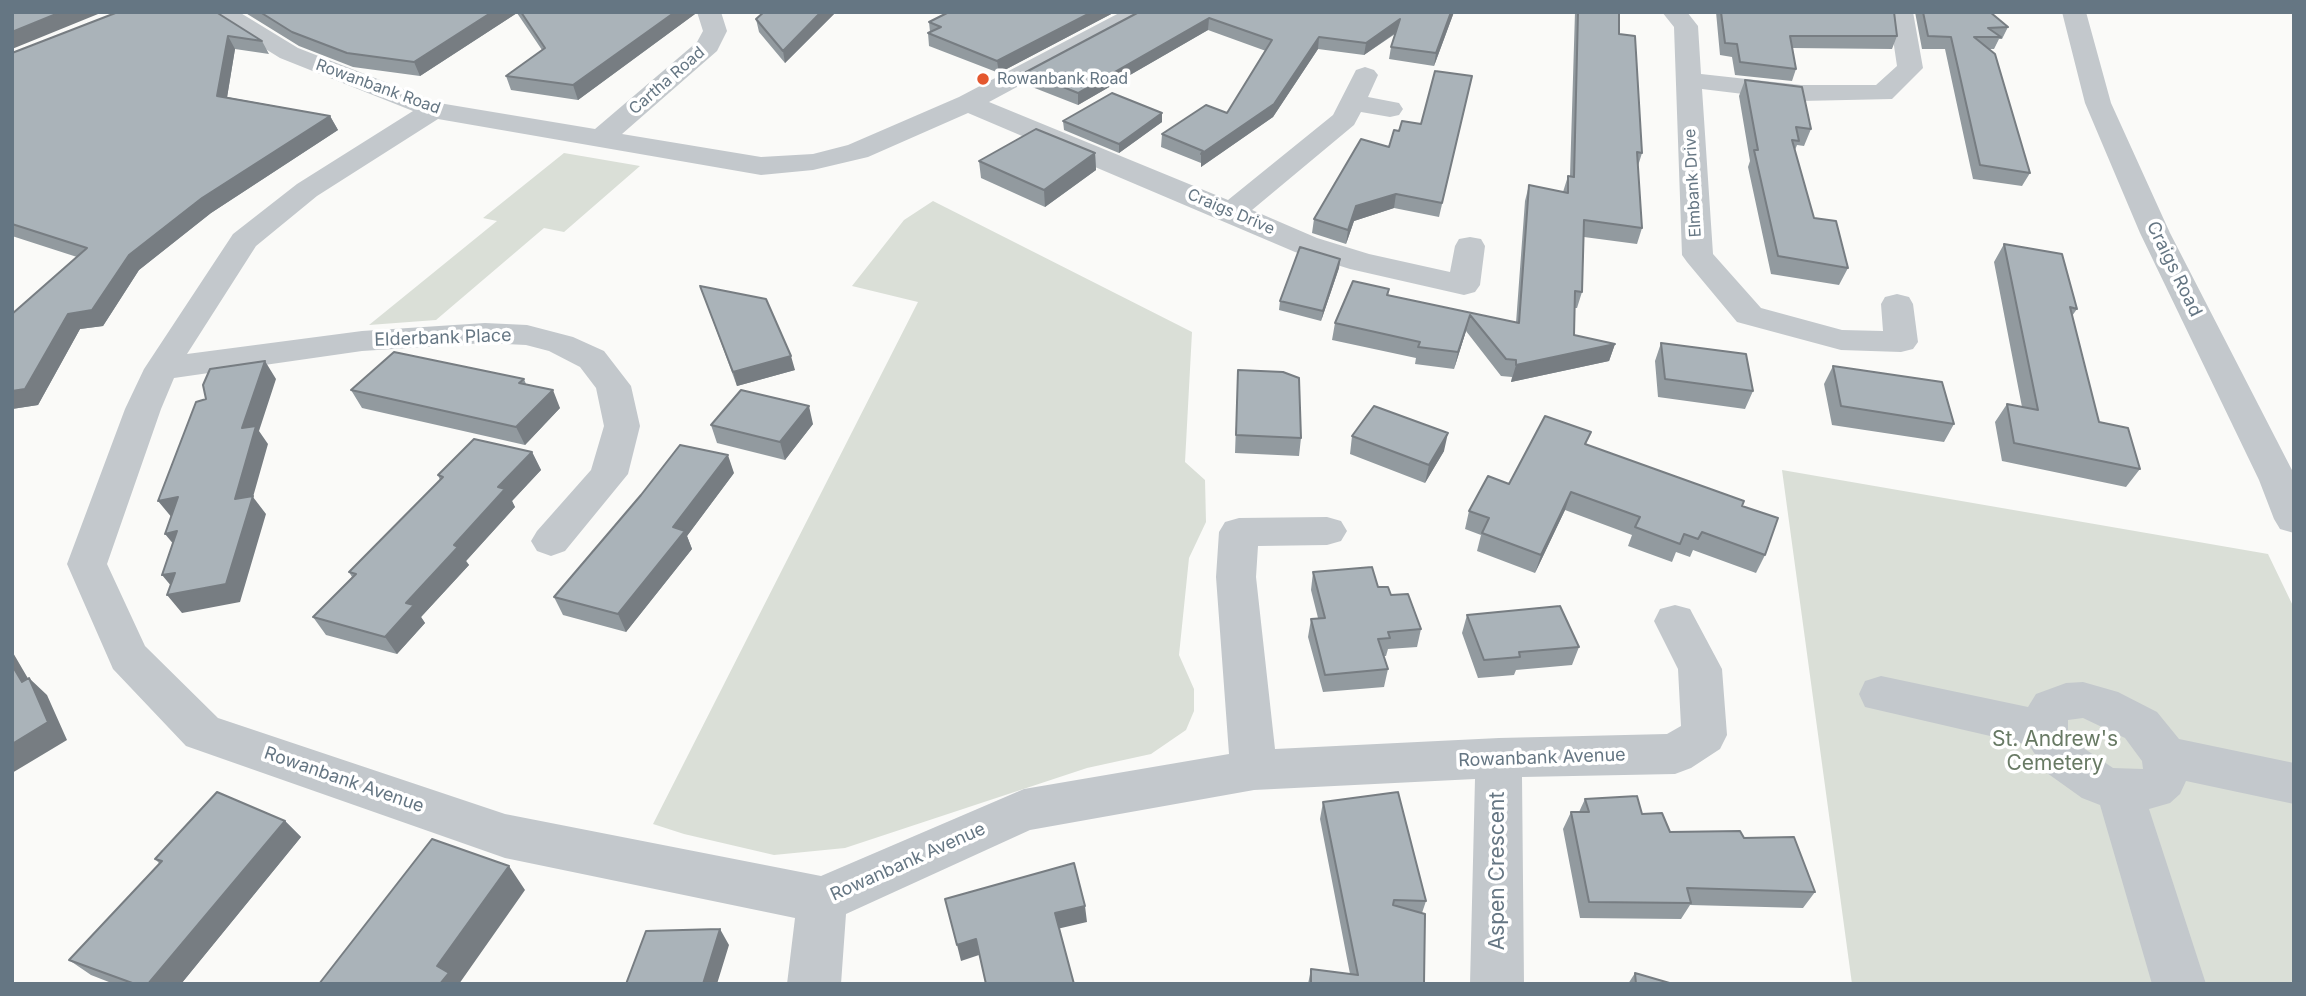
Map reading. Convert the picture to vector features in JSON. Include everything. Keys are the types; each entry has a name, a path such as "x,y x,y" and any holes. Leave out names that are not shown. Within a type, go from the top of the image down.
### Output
{"street":[{"name":"Rowanbank Road","path":"222,12 289,53 433,110 761,166 813,162 858,152 968,103 1139,12"},
{"name":"Cartha Road","path":"599,140 708,46 715,32 709,12"},
{"name":"Elmbank Drive","path":"1674,12 1686,26 1698,255 1749,315 1841,341 1901,342 1897,304"},
{"path":"1687,80 1801,93 1883,93 1910,68 1901,12"},
{"name":"Craigs Road","path":"2074,12 2098,103 2155,233 2278,480 2294,519"},
{"path":"1232,212 1344,119 1365,75"},
{"path":"1352,102 1390,109"},
{"name":"Craigs Drive","path":"968,103 1306,245 1361,262 1464,285 1470,246"},
{"name":"Rowanbank Avenue","path":"433,110 307,190 244,240 161,369 143,409 87,564 128,657 202,732 505,835 822,900 1024,810 1254,771 1499,758 1675,754 1704,735 1700,669 1675,621"},
{"name":"Elderbank Place","path":"161,369 362,341 485,333 527,335 561,344 592,359 613,386 622,426 609,474 551,541"},
{"path":"1254,771 1236,577 1239,532 1327,531"},
{"path":"1881,694 2045,730"},
{"path":"2083,700 2102,705 2141,725 2165,756 2163,780 2152,788 2138,791 2119,790 2099,784 2079,773 2051,744 2045,730 2046,717 2053,707 2066,701 2083,700"},
{"path":"2165,756 2294,784"},
{"name":"Aspen Crescent","path":"1497,984 1499,758"},
{"path":"2119,790 2179,984"},
{"path":"814,984 822,900"}],"green space":[{"path":"564,153 640,166 564,232 544,228 436,320 369,325 497,221 483,218"},
{"path":"933,201 1192,332 1185,462 1205,480 1206,522 1189,558 1179,655 1194,689 1194,711 1186,730 1151,754 1087,768 845,848 774,855 653,824 918,302 852,286 904,220"},
{"name":"St. Andrew's Cemetery","path":"1782,470 2268,554 2294,608 2294,984 1852,984"}],"building":[{"path":"12,12 61,12 12,32"},
{"path":"118,12 216,12 262,41 228,36 217,96 330,116 202,198 129,255 92,310 68,314 25,389 12,391 12,314 87,248 12,224 12,53"},
{"path":"260,12 492,12 414,62 347,53 292,32"},
{"path":"521,12 675,12 573,85 506,76 545,48"},
{"path":"764,12 821,12 783,51 756,19"},
{"path":"949,12 1092,12 997,61 928,33 941,27 929,22"},
{"path":"1139,12 1451,12 1436,53 1391,47 1400,19 1366,43 1319,37 1274,104 1201,154 1203,151 1162,134 1206,105 1227,113 1272,40 1209,18 1078,93 1026,72"},
{"path":"1578,12 1619,12 1619,34 1635,36 1642,153 1637,152 1642,228 1584,220 1582,292 1575,291 1574,335 1615,344 1516,365 1516,360 1506,359 1470,315 1458,352 1418,347 1420,342 1335,323 1353,281 1389,289 1387,295 1519,323 1529,185 1568,193 1568,176 1574,177"},
{"path":"1721,12 1894,12 1897,36 1790,36 1796,69 1740,62 1737,44 1725,43"},
{"path":"1923,12 1990,12 2008,27 1988,28 2001,37 1974,37 1995,54 2030,173 1980,165 1951,37 1928,36"},
{"path":"1435,71 1472,76 1442,203 1396,194 1356,206 1348,230 1314,219 1361,139 1389,147 1394,130 1399,131 1402,121 1421,124"},
{"path":"1745,80 1802,87 1811,129 1796,127 1799,141 1792,140 1814,218 1836,221 1848,268 1778,256 1754,150 1758,150"},
{"path":"1112,93 1162,113 1119,144 1063,121"},
{"path":"1036,129 1095,153 1044,190 979,161"},
{"path":"2004,244 2062,254 2077,309 2070,307 2099,422 2128,428 2140,469 2014,443 2007,404 2038,410"},
{"path":"1300,247 1340,259 1323,311 1280,301"},
{"path":"700,286 766,299 791,356 733,372"},
{"path":"1661,343 1746,354 1753,391 1665,379"},
{"path":"394,352 524,379 519,383 553,390 516,427 351,390"},
{"path":"265,361 242,428 256,426 235,499 253,496 226,584 167,595 175,573 162,575 177,531 165,534 178,497 158,501 196,402 206,399 203,385 210,369"},
{"path":"1833,366 1942,382 1954,424 1841,406"},
{"path":"1238,370 1283,372 1299,378 1301,438 1236,435"},
{"path":"741,390 809,406 780,442 711,425"},
{"path":"1374,406 1448,433 1429,465 1352,436"},
{"path":"1545,416 1591,432 1585,444 1744,501 1742,506 1778,518 1765,555 1702,532 1698,539 1684,534 1680,544 1635,527 1640,517 1571,492 1541,555 1482,533 1489,518 1469,511 1488,476 1509,484"},
{"path":"474,439 532,452 498,487 505,489 454,545 458,547 406,603 414,605 385,637 313,617 356,574 349,572 443,477 438,475"},
{"path":"680,445 728,455 673,527 685,531 618,614 554,597 641,495"},
{"path":"1372,567 1378,587 1388,587 1391,595 1408,594 1421,629 1388,632 1390,638 1378,639 1388,669 1325,675 1311,619 1325,618 1313,572"},
{"path":"1560,606 1579,647 1519,652 1520,657 1484,660 1467,615"},
{"path":"12,665 22,682 29,678 48,722 12,744"},
{"path":"217,792 285,821 148,984 135,984 69,960 162,861 155,859"},
{"path":"1398,792 1426,901 1394,900 1393,905 1425,914 1424,984 1311,984 1311,969 1358,975 1323,802"},
{"path":"1637,796 1642,814 1662,813 1670,832 1740,831 1744,838 1794,837 1815,892 1687,888 1691,903 1589,902 1571,812 1589,812 1585,799"},
{"path":"432,839 509,866 437,966 449,973 440,984 319,984"},
{"path":"1074,863 1085,906 1055,913 1074,984 986,984 976,939 957,945 945,899"},
{"path":"720,929 703,984 626,984 646,931"},
{"path":"1635,973 1673,984 1636,984"}],"place":[{"name":"Rowanbank Road","path":"983,79"}]}
